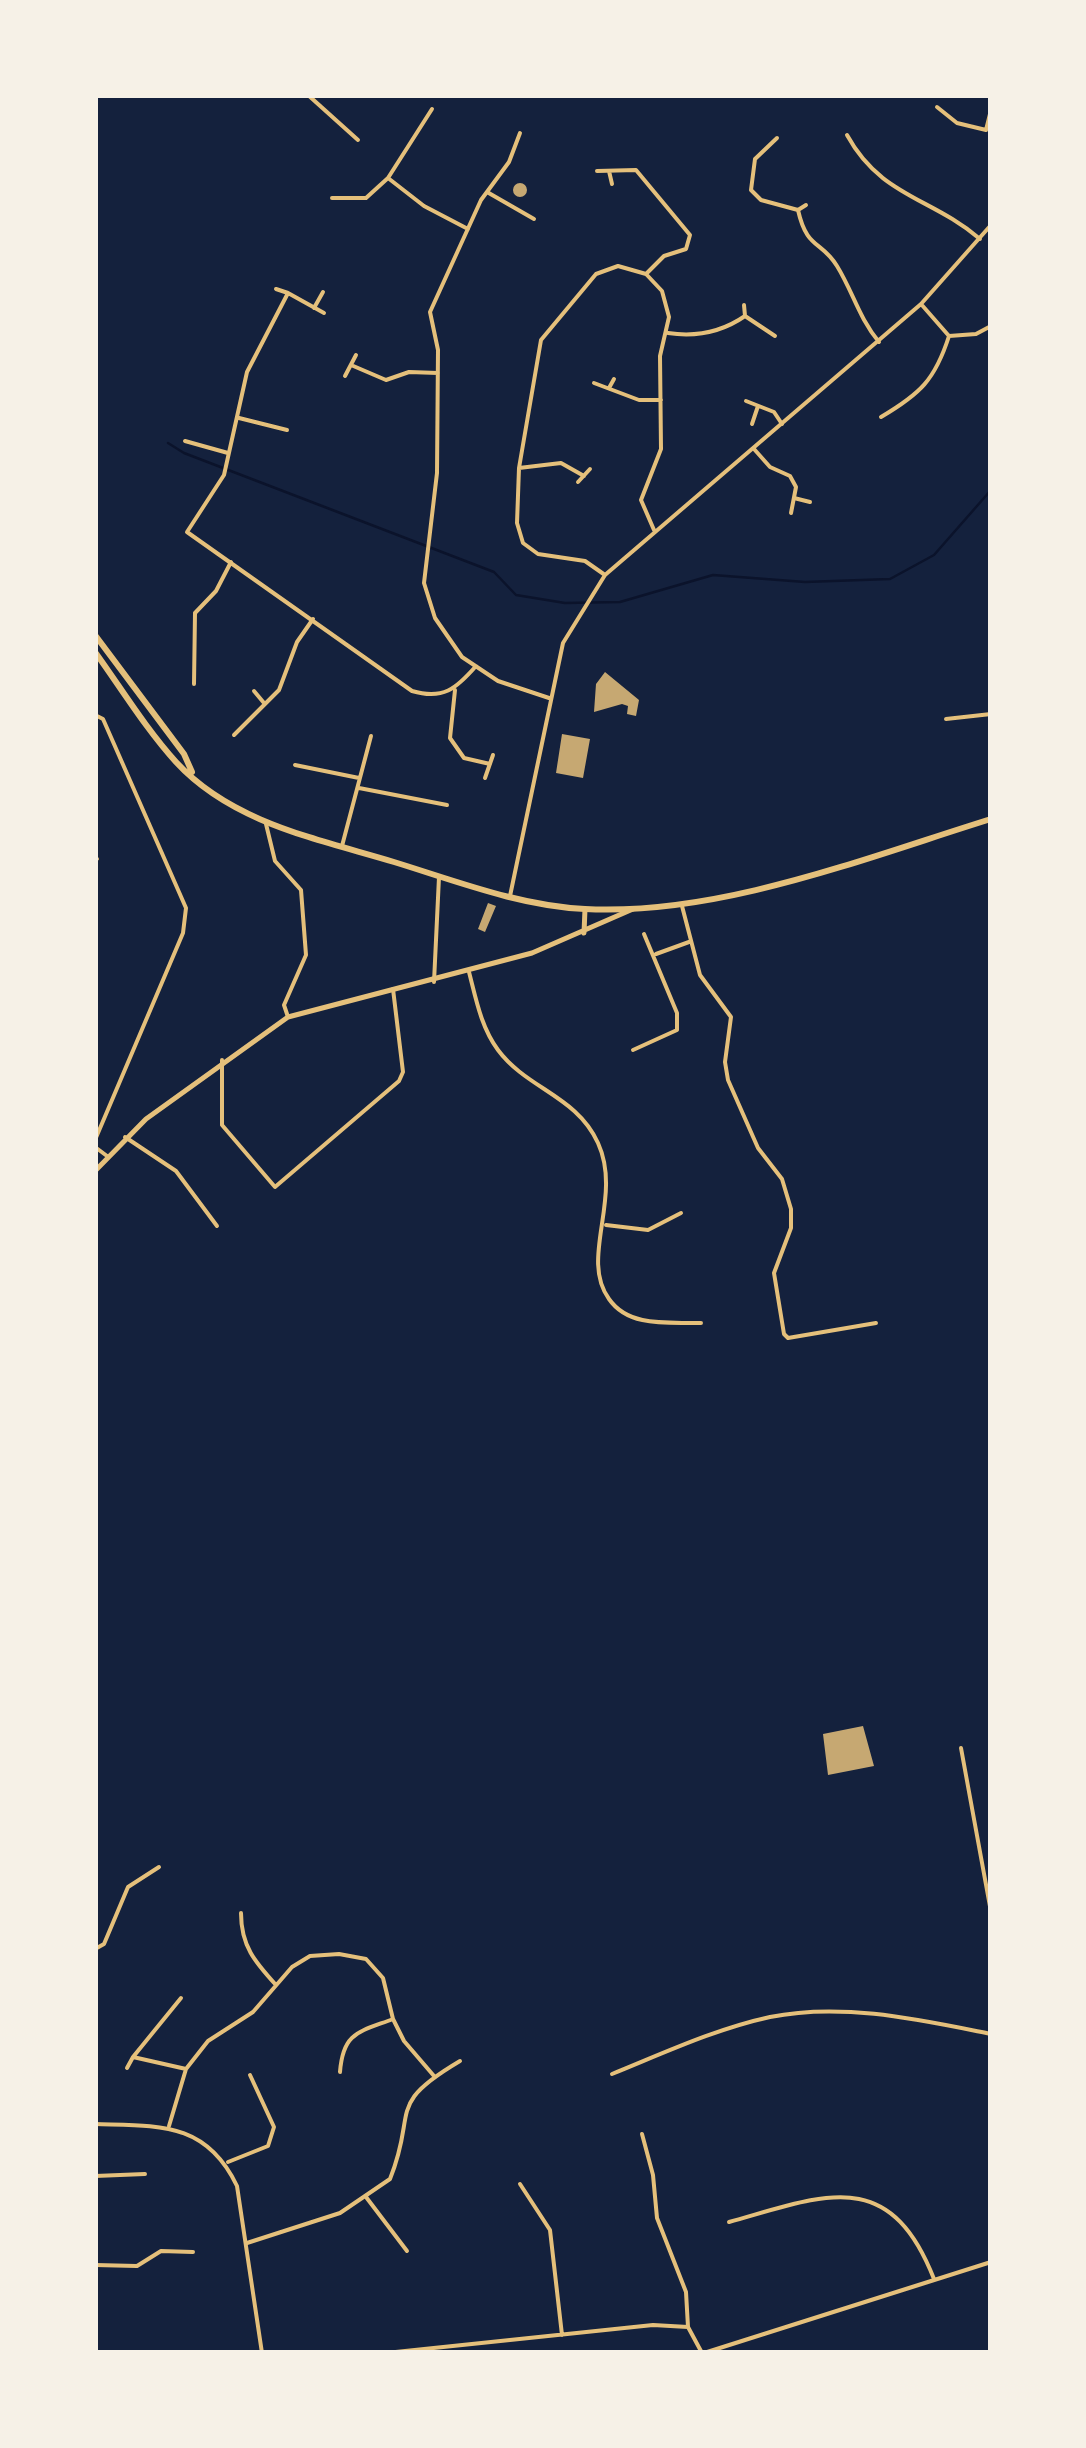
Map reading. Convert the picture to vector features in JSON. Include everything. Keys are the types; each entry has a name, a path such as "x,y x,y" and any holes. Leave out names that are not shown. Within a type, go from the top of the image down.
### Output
{"main road":[{"path":"95,635 184,754 194,778"},
{"path":"95,652 177,762 233,807 266,822 510,896 586,909 680,902 828,870 991,819"},
{"path":"122,688 131,682"}],"street":[{"path":"312,96 358,140"},
{"path":"937,108 956,122 986,130"},
{"path":"332,198 366,198 388,178 432,110"},
{"path":"984,138 991,110"},
{"path":"520,134 508,162 487,192 430,312 438,350 436,496 426,540 424,583 436,618 462,657 498,681 548,698"},
{"path":"847,136 863,164 879,174 895,192 918,198 930,210 952,216 980,239"},
{"path":"777,138 754,159 751,190 761,200 798,210"},
{"path":"598,172 636,170 690,235 686,249 664,256 646,274"},
{"path":"610,171 612,184"},
{"path":"388,178 424,206 468,230"},
{"path":"487,192 534,219"},
{"path":"798,210 806,204"},
{"path":"798,210 807,239 839,268 854,307 879,342"},
{"path":"510,896 548,698 563,643 605,575 921,304 991,225"},
{"path":"690,243 698,245"},
{"path":"605,575 585,561 538,554 523,543 517,523 518,468 546,329 604,268 632,267 646,274 667,304 668,333 660,356 661,449 641,500 654,530"},
{"path":"276,289 324,313"},
{"path":"314,308 323,292"},
{"path":"288,293 247,372 224,476 187,532 412,691 432,697 455,690 476,666"},
{"path":"921,304 949,336"},
{"path":"744,305 746,316 775,336"},
{"path":"668,333 691,337 705,330 728,328 746,316"},
{"path":"949,336 976,334 991,326"},
{"path":"881,417 927,386 937,372 949,336"},
{"path":"345,376 356,354"},
{"path":"351,365 386,380 408,372 438,373"},
{"path":"609,388 614,378"},
{"path":"594,383 639,400 661,400"},
{"path":"746,401 774,412 782,424"},
{"path":"752,424 758,406"},
{"path":"238,418 287,430"},
{"path":"197,442 200,435"},
{"path":"185,440 228,453"},
{"path":"754,449 770,467 790,476 796,486 791,513"},
{"path":"518,468 560,463 584,476"},
{"path":"578,482 590,469"},
{"path":"794,498 810,502"},
{"path":"194,684 195,613 216,591 230,562"},
{"path":"234,734 279,690 297,642 313,619"},
{"path":"455,690 450,738 464,758 490,764"},
{"path":"254,691 265,704"},
{"path":"946,718 991,714"},
{"path":"95,715 103,719 186,908 183,933 95,1140"},
{"path":"342,846 371,736"},
{"path":"485,778 492,756"},
{"path":"295,765 360,779"},
{"path":"358,788 447,805"},
{"path":"266,822 275,861 301,890 306,955 284,1005 288,1017"},
{"path":"434,982 440,876"},
{"path":"680,902 700,975 730,1017 725,1062 728,1080 758,1148 786,1190 791,1228 774,1273 784,1334 795,1338 876,1322"},
{"path":"95,1171 125,1137 222,1060 288,1017 468,972 584,933 636,908"},
{"path":"584,933 586,909"},
{"path":"633,1050 677,1030 677,1013 644,934"},
{"path":"654,955 689,942"},
{"path":"468,972 480,1014 499,1052 569,1103 591,1128 608,1172 598,1274 607,1297 617,1308 645,1321 701,1323"},
{"path":"222,1060 222,1125 275,1187 404,1072 393,989"},
{"path":"125,1137 176,1171 217,1226"},
{"path":"95,1147 107,1156"},
{"path":"604,1224 648,1230 681,1213"},
{"path":"961,1748 991,1912"},
{"path":"95,1950 104,1944 128,1887 160,1867"},
{"path":"242,1913 242,1936 252,1958 276,1985"},
{"path":"170,2126 186,2069 208,2041 252,2012 310,1956 339,1954 366,1959 383,1978 393,2019 404,2041 434,2076"},
{"path":"127,2068 182,1998"},
{"path":"612,2074 723,2029 775,2016 899,2016 991,2034"},
{"path":"340,2072 342,2049 354,2034 393,2019"},
{"path":"134,2057 186,2069"},
{"path":"247,2243 340,2212 390,2179 408,2101 434,2076 460,2061"},
{"path":"226,2163 268,2146 274,2127 250,2075"},
{"path":"95,2124 170,2126 208,2145 226,2163 237,2186 262,2353"},
{"path":"642,2134 653,2175 658,2218 686,2292 688,2328 703,2353 991,2262"},
{"path":"95,2176 146,2174"},
{"path":"520,2184 550,2230 562,2336"},
{"path":"729,2222 819,2196 862,2197 900,2220 916,2238 934,2280"},
{"path":"366,2197 407,2251"},
{"path":"95,2263 138,2266 162,2251 192,2252"},
{"path":"386,2353 676,2324 688,2328"}],"building":[{"path":"520,183 527,190 520,197 513,190"},
{"path":"605,672 639,700 636,716 627,714 628,706 622,704 594,712 596,684"},
{"path":"562,734 590,739 583,778 556,773"},
{"path":"488,903 496,906 485,932 478,929"},
{"path":"863,1726 874,1766 828,1775 823,1734"}],"waterway":[{"path":"168,443 184,453 494,572 516,595 565,603 620,602 713,575 805,582 890,579 934,555 991,490"}]}
